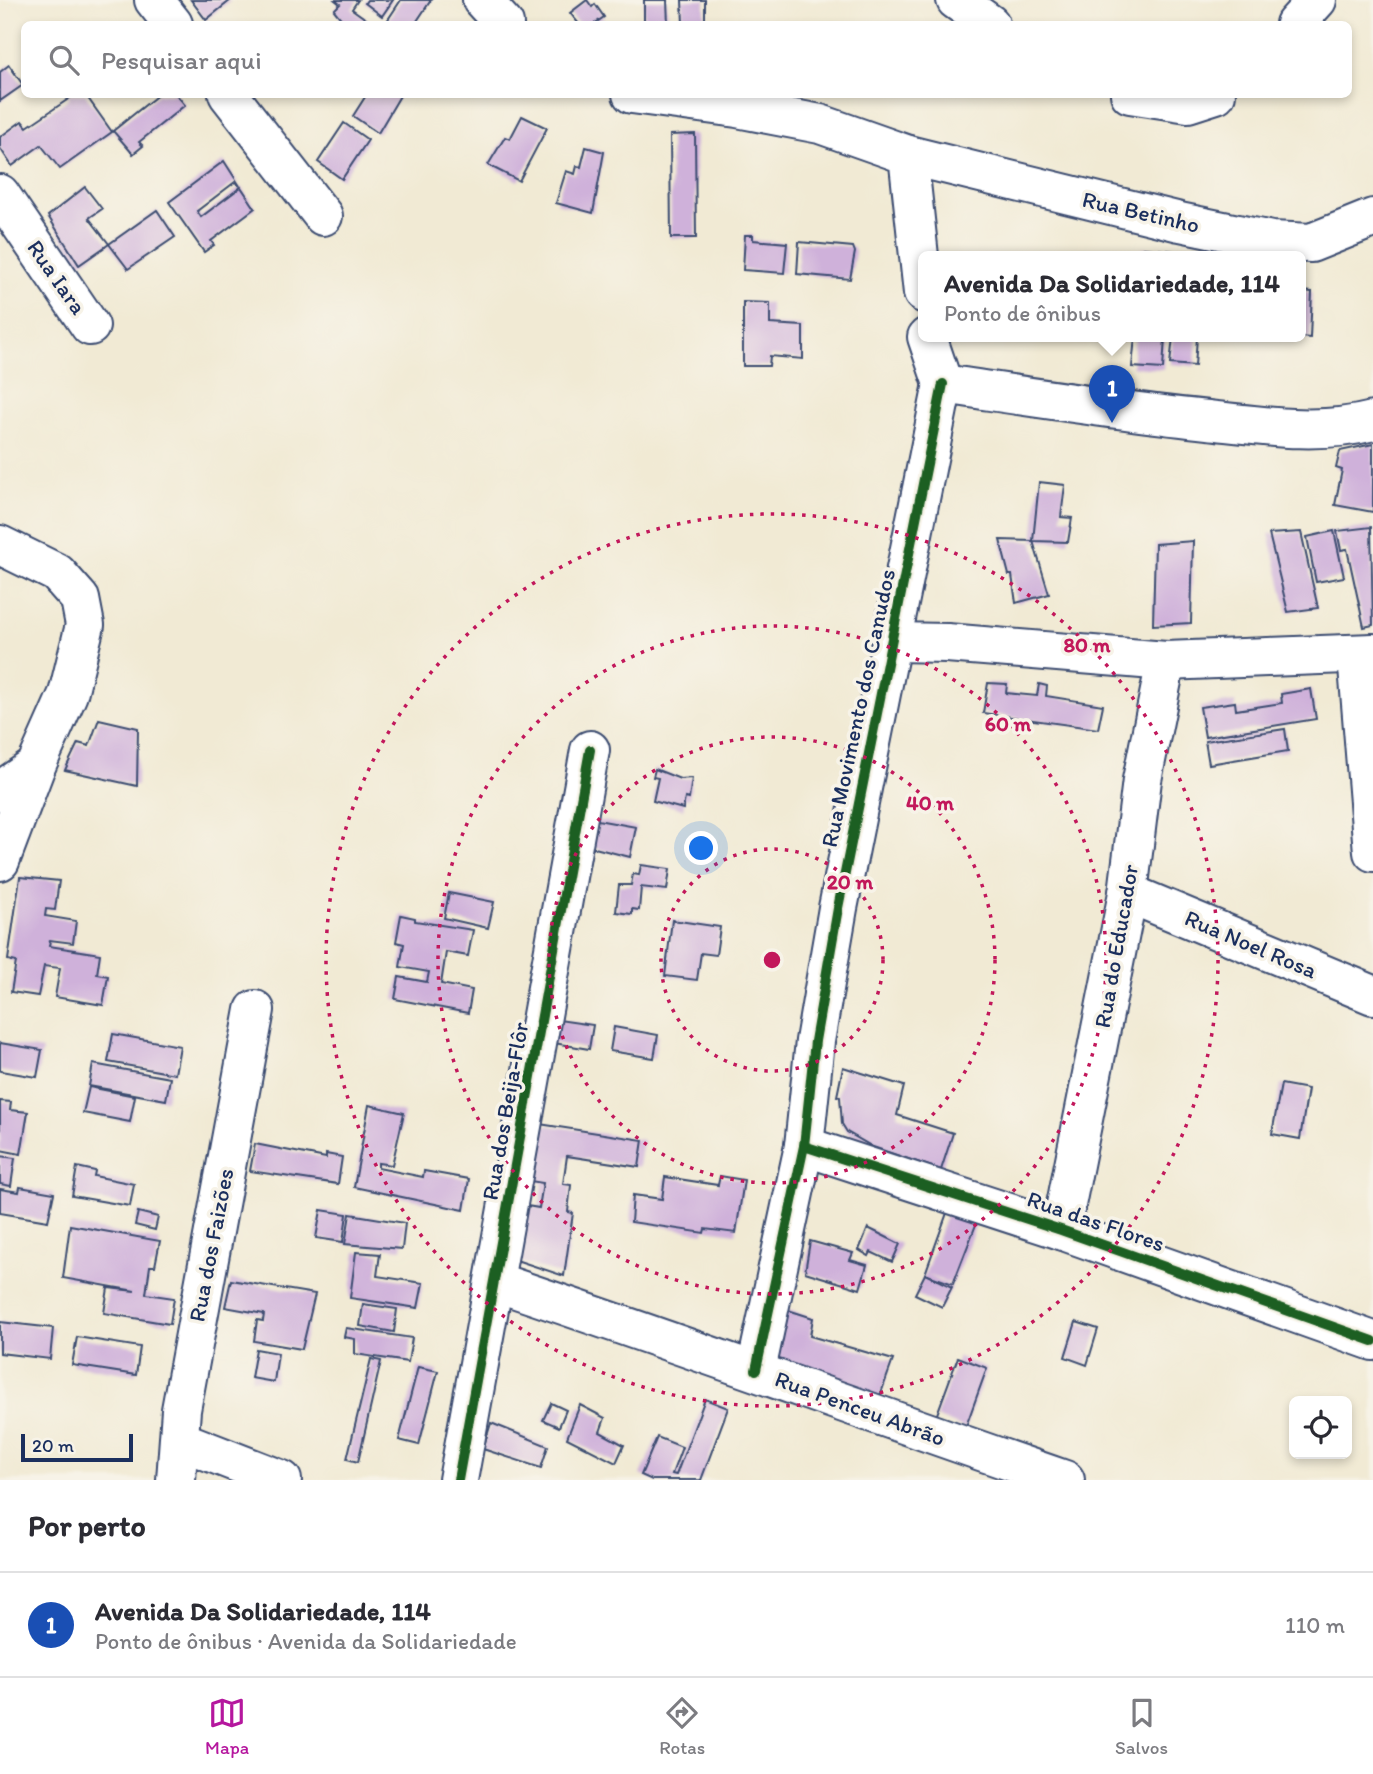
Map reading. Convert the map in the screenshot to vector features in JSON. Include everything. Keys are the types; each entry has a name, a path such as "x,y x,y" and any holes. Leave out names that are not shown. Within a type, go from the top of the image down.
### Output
{"street":[{"path":"154,0 171,21"},
{"path":"482,0 501,21"},
{"path":"956,0 986,21"},
{"path":"1298,21 1317,0"},
{"path":"231,98 323,216"},
{"name":"Rua Betinho","path":"662,98 737,108 820,124 908,155 1140,213 1272,241 1311,243 1373,218"},
{"path":"1156,98 1188,103 1204,98"},
{"path":"908,155 918,251"},
{"name":"Rua Iara","path":"0,194 90,326"},
{"path":"929,342 943,384 1157,415 1290,429 1353,426 1373,421"},
{"name":"Rua Movimento dos Canudos","path":"756,1370 804,1146 815,1041 838,908 894,642 943,384"},
{"path":"0,545 57,573 80,599 85,625 68,694 36,766 0,861"},
{"path":"894,642 947,643 1166,661 1365,654 1366,788 1373,852"},
{"name":"Rua do Educador","path":"1061,1230 1128,892 1142,780 1166,661"},
{"name":"Rua dos Beija-Flôr","path":"458,1480 496,1282 590,750"},
{"path":"0,791 36,766"},
{"name":"Rua Noel Rosa","path":"1128,892 1373,995"},
{"name":"Rua dos Faizões","path":"176,1480 180,1410 255,1010"},
{"name":"Rua das Flores","path":"804,1146 1061,1230 1373,1341"},
{"name":"Rua Penceu Abrão","path":"496,1282 756,1370 826,1398 1065,1480"},
{"path":"179,1440 282,1480"}],"building":[{"path":"191,0 231,0 206,20"},
{"path":"335,0 358,0 352,9 369,21 343,21 334,10 340,4"},
{"path":"367,0 393,0 382,16 365,3"},
{"path":"401,0 431,0 417,21 387,21"},
{"path":"587,0 592,7 595,4 604,17 598,21 577,21 570,13"},
{"path":"644,0 667,0 668,21 644,21"},
{"path":"682,0 705,0 705,21 683,21"},
{"path":"9,65 21,86 0,101 0,72"},
{"path":"70,98 88,98 112,132 60,169 41,145 12,166 0,148 0,137 22,121 27,127"},
{"path":"154,98 179,98 185,105 139,142 143,146 133,154 113,131"},
{"path":"364,98 399,98 378,133 353,116"},
{"path":"522,116 547,128 519,181 488,165 505,137 510,139"},
{"path":"344,123 368,140 342,179 318,162"},
{"path":"695,134 696,238 671,238 670,135"},
{"path":"586,147 604,152 593,213 556,203 566,171 575,174 577,166 581,167"},
{"path":"224,161 240,186 235,182 197,211 201,217 241,187 255,208 211,241 214,245 204,252 169,202"},
{"path":"85,187 102,209 89,218 109,244 79,265 48,216"},
{"path":"157,210 175,237 128,269 109,244"},
{"path":"745,235 753,235 753,240 787,243 784,273 743,270"},
{"path":"799,242 853,247 855,252 850,279 797,274"},
{"path":"1143,248 1173,251 1143,251"},
{"path":"1306,291 1312,292 1310,338 1306,338"},
{"path":"743,302 770,303 770,324 803,326 803,359 770,356 769,366 743,366"},
{"path":"1134,342 1165,342 1163,369 1132,367"},
{"path":"1172,342 1197,342 1195,366 1170,364"},
{"path":"1373,444 1373,512 1335,505 1342,470 1336,468 1340,451"},
{"path":"1039,482 1065,485 1061,517 1072,518 1068,542 1033,541"},
{"path":"1371,527 1373,625 1364,627 1347,549 1341,550 1337,531"},
{"path":"1334,531 1344,577 1316,582 1307,537"},
{"path":"1301,532 1318,608 1288,612 1269,534"},
{"path":"1000,540 1033,541 1049,594 1016,603 1012,575 1009,575"},
{"path":"1193,541 1191,623 1153,625 1155,544"},
{"path":"988,683 1007,684 1006,693 1037,696 1039,684 1047,686 1046,696 1103,705 1098,729 983,713"},
{"path":"1311,689 1316,719 1205,737 1200,707 1235,702 1236,710 1282,703 1281,694"},
{"path":"99,719 138,728 137,786 65,770 78,743 89,746"},
{"path":"1285,729 1288,751 1209,764 1205,741"},
{"path":"655,769 680,779 692,778 689,799 685,798 683,809 653,801 658,778 653,777"},
{"path":"581,817 636,827 630,857 575,843"},
{"path":"641,865 670,869 667,890 641,887 639,910 632,909 632,914 616,912 619,885 631,885 633,874 639,875"},
{"path":"20,877 59,881 55,910 46,909 45,916 76,921 73,943 50,940 49,946 100,954 97,974 108,976 103,1005 55,997 60,968 44,966 38,996 11,992 16,962 8,960"},
{"path":"449,893 494,902 488,928 444,918"},
{"path":"401,915 415,918 415,921 473,930 468,956 446,952 441,984 472,990 468,1013 395,999 399,977 427,982 429,972 400,967 404,944 396,942"},
{"path":"672,920 720,927 716,955 701,953 697,980 665,976"},
{"path":"545,1018 593,1025 589,1049 542,1041"},
{"path":"614,1027 658,1035 654,1058 610,1051"},
{"path":"113,1034 180,1046 175,1074 108,1062"},
{"path":"0,1043 42,1050 37,1077 0,1071"},
{"path":"93,1064 170,1078 166,1100 89,1086"},
{"path":"843,1067 904,1086 897,1115 953,1133 941,1170 873,1147 847,1132 842,1124 840,1097 837,1096"},
{"path":"1281,1084 1308,1089 1300,1139 1272,1134"},
{"path":"89,1087 135,1096 130,1122 83,1113"},
{"path":"0,1101 11,1102 10,1110 28,1112 21,1154 0,1150"},
{"path":"369,1105 404,1113 392,1165 378,1163 378,1168 423,1177 424,1171 469,1179 464,1210 354,1187"},
{"path":"533,1123 643,1140 639,1167 567,1156 563,1184 571,1185 568,1212 573,1213 564,1276 516,1260 521,1205 539,1208 543,1183 524,1180"},
{"path":"255,1144 326,1158 326,1154 342,1157 338,1184 250,1171"},
{"path":"0,1156 15,1158 11,1186 0,1184"},
{"path":"77,1167 95,1171 94,1176 134,1184 130,1206 72,1196"},
{"path":"720,1176 744,1180 736,1233 705,1229 704,1233 631,1222 633,1195 662,1199 665,1177 718,1185"},
{"path":"20,1187 54,1193 48,1221 0,1213 0,1189 19,1192"},
{"path":"321,1210 347,1214 343,1242 316,1238"},
{"path":"138,1212 158,1217 155,1230 135,1225"},
{"path":"947,1213 977,1222 953,1284 925,1274"},
{"path":"350,1214 405,1223 402,1249 345,1244"},
{"path":"70,1225 160,1241 155,1266 150,1266 146,1294 174,1298 170,1324 104,1313 108,1288 135,1291 63,1278"},
{"path":"868,1228 900,1244 892,1262 871,1252 869,1256 859,1250"},
{"path":"810,1241 853,1253 850,1260 867,1265 860,1289 805,1272"},
{"path":"356,1252 380,1254 377,1276 423,1283 418,1308 350,1298"},
{"path":"925,1274 952,1287 942,1307 915,1294"},
{"path":"231,1280 315,1294 302,1349 254,1341 257,1320 263,1321 264,1314 225,1307"},
{"path":"363,1304 397,1309 394,1332 360,1326"},
{"path":"785,1309 813,1318 810,1336 893,1360 877,1404 771,1367"},
{"path":"0,1322 53,1328 50,1359 0,1353"},
{"path":"1076,1322 1098,1329 1087,1365 1065,1357"},
{"path":"346,1328 412,1338 408,1362 355,1354 355,1339 344,1337"},
{"path":"77,1337 140,1347 136,1375 72,1365"},
{"path":"256,1349 278,1353 274,1382 251,1378"},
{"path":"958,1357 987,1368 965,1429 936,1417"},
{"path":"371,1359 381,1361 358,1462 347,1459"},
{"path":"418,1367 438,1371 419,1445 399,1440"},
{"path":"705,1399 728,1408 701,1480 652,1480 641,1475 657,1437 682,1447 672,1474 676,1475"},
{"path":"551,1403 566,1410 559,1427 543,1420"},
{"path":"580,1405 605,1418 600,1432 624,1445 616,1463 567,1438"},
{"path":"491,1423 548,1446 541,1468 483,1449"}],"cycle path":[{"path":"756,1370 804,1146 815,1041 838,908 943,384"},
{"path":"458,1480 590,750"},
{"path":"804,1146 1061,1230 1373,1341"}],"place":[{"name":"Avenida Da Solidariedade, 114","path":"1112,423"}]}
